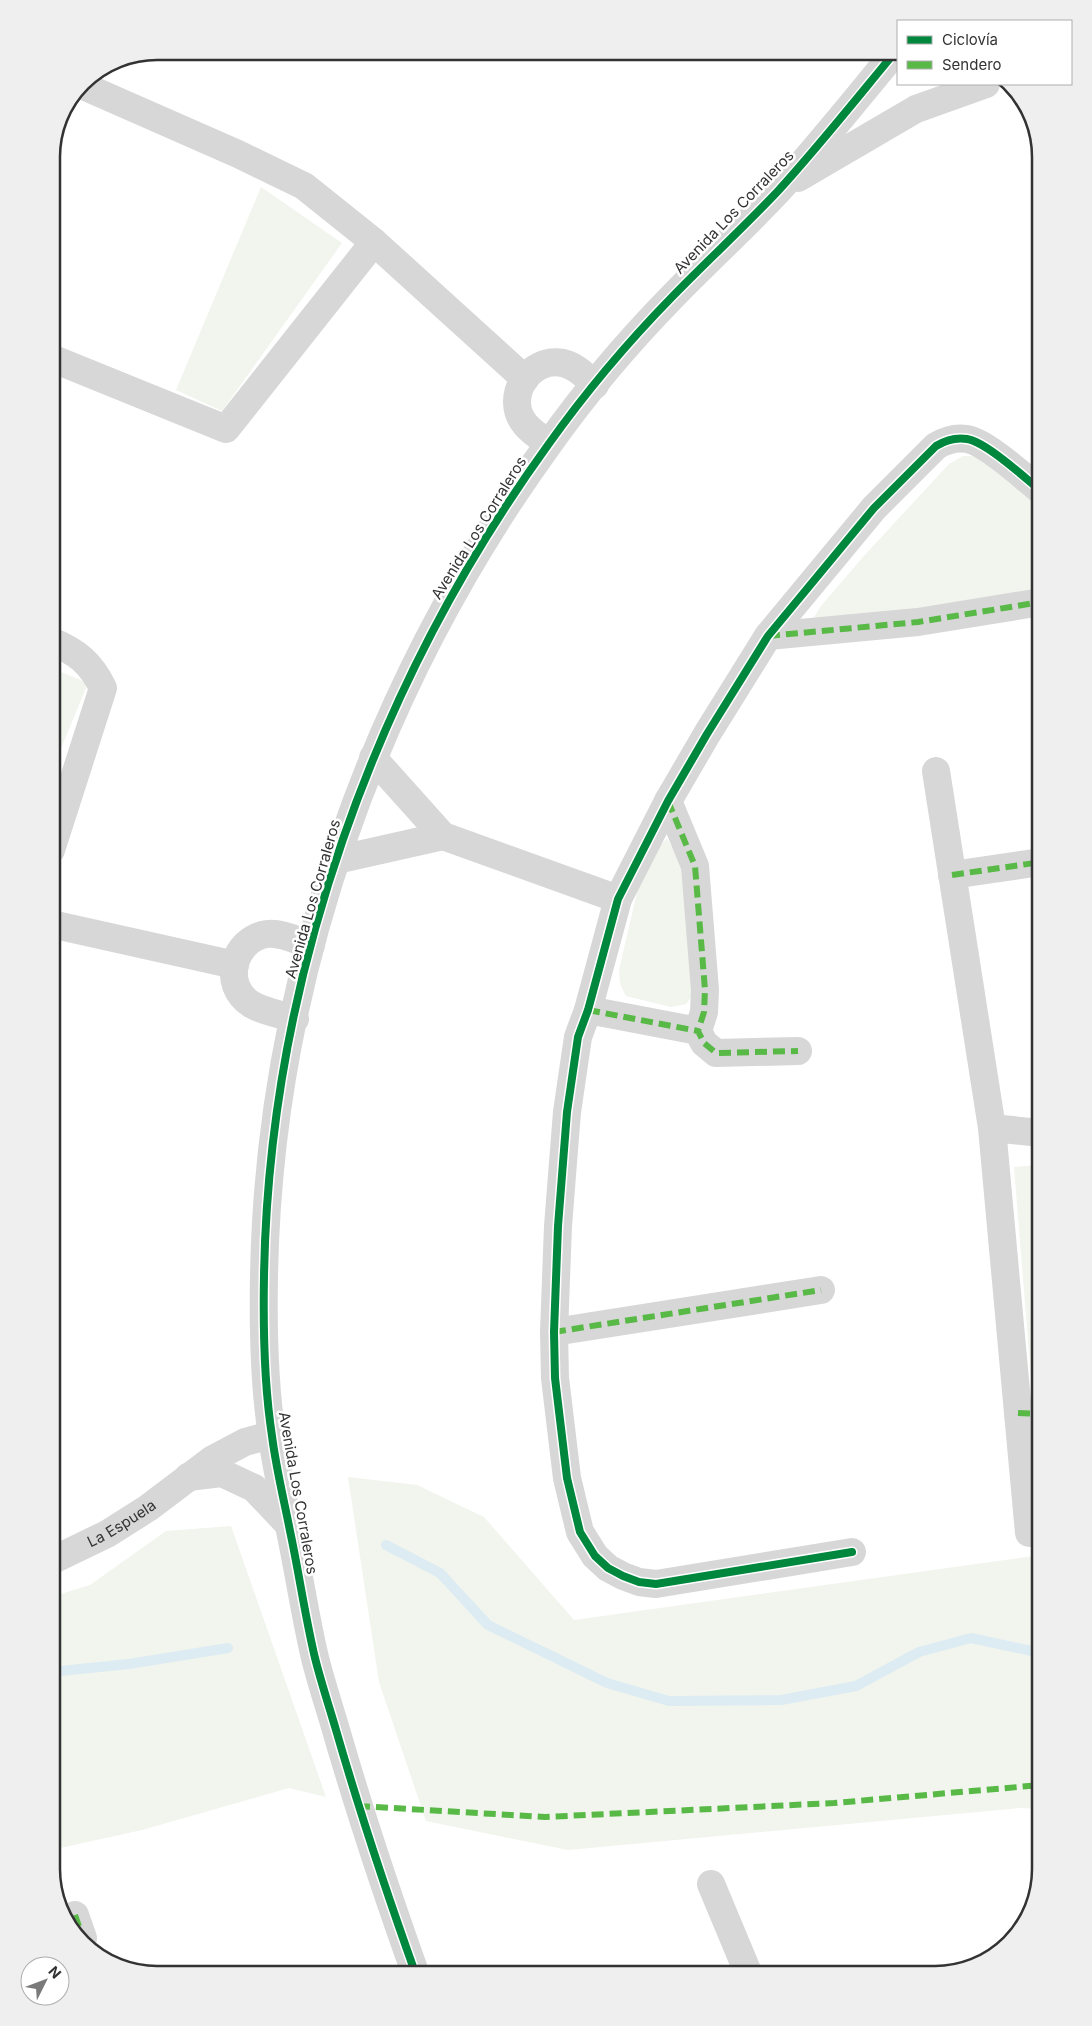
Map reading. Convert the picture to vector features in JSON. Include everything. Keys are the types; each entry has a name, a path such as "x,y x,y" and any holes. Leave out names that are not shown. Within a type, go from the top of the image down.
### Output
{"street":[{"name":"Avenida Los Corraleros","path":"413,1966 358,1806 315,1657 272,1435 263,1306 264,1233 270,1161 280,1090 311,946 336,860 373,758 424,648 459,582 492,526 549,444 595,385 671,298 780,189 889,60"},
{"name":"Avenida Los Corraleros","path":"780,189 916,109 983,85"},
{"path":"88,88 238,154 304,186 374,242 525,379"},
{"path":"60,362 226,429 374,242"},
{"path":"549,444 524,424 520,415 518,391 532,370 546,364 562,363 576,369 595,385"},
{"path":"852,1552 656,1584 639,1582 608,1568 595,1556 580,1532 567,1478 556,1378 554,1332 558,1226 567,1112 578,1037 588,1010 618,898 668,801 768,636 874,508 936,446 946,440 956,438 968,439 980,443 1032,484"},
{"path":"768,636 918,622 1032,603"},
{"path":"60,644 72,649 95,671 103,688 60,822"},
{"path":"373,758 443,836 618,898"},
{"path":"936,771 992,1128 1029,1414 1029,1533"},
{"path":"668,801 695,866 705,990 704,1012 698,1031 704,1043 716,1053 798,1050"},
{"path":"336,860 443,836"},
{"path":"952,875 1032,863"},
{"path":"60,926 235,965"},
{"path":"295,1018 257,1007 243,997 238,991 235,981 236,958 245,944 251,939 266,934 281,935 311,946"},
{"path":"588,1010 698,1031"},
{"path":"992,1128 1032,1132"},
{"path":"554,1332 821,1290"},
{"name":"La Espuela","path":"60,1557 107,1534 148,1508 213,1459 245,1442 272,1435"},
{"name":"La Espuela","path":"187,1478 222,1473 254,1488 290,1526"},
{"path":"711,1884 745,1966"}],"shaded area":[{"path":"261,187 342,243 222,411 176,390"},
{"path":"963,456 976,456 1032,500 1032,593 829,620 814,617 821,606 863,557 949,464"},
{"path":"60,672 88,683 60,751"},
{"path":"667,838 684,871 693,995 686,1004 671,1007 626,996 620,984 619,970 638,888 653,854"},
{"path":"1032,1166 1032,1390 1014,1167"},
{"path":"348,1477 417,1485 484,1517 574,1620 1032,1556 1032,1809 1020,1808 568,1850 426,1821 379,1682"},
{"path":"231,1526 326,1797 289,1788 142,1830 60,1848 60,1594 90,1585 166,1531"}],"waterway":[{"path":"386,1545 440,1573 488,1625 607,1683 669,1701 781,1700 856,1686 919,1652 971,1638 1032,1651"},
{"path":"60,1671 129,1664 228,1648"}],"marked path":[{"path":"768,636 918,622 1032,603"},
{"path":"668,801 695,866 705,990 704,1012 698,1031"},
{"path":"952,875 1032,863"},
{"path":"588,1010 698,1031 704,1043 716,1053 798,1051"},
{"path":"554,1332 821,1290"},
{"path":"1018,1413 1032,1414"},
{"path":"358,1806 545,1817 834,1803 1032,1786"},
{"path":"75,1915 79,1926"}],"cycle path":[{"path":"413,1966 364,1823 315,1658 276,1460 267,1397 264,1276 271,1165 286,1055 310,946 343,839 383,735 431,634 486,537 548,445 607,369 672,297 778,191 889,60"},
{"path":"852,1552 656,1584 639,1582 608,1568 595,1556 580,1532 567,1478 555,1378 554,1332 558,1226 567,1112 578,1037 588,1010 618,899 668,801 768,636 874,508 936,446 947,441 963,438 975,442 1005,461 1032,484"}]}
